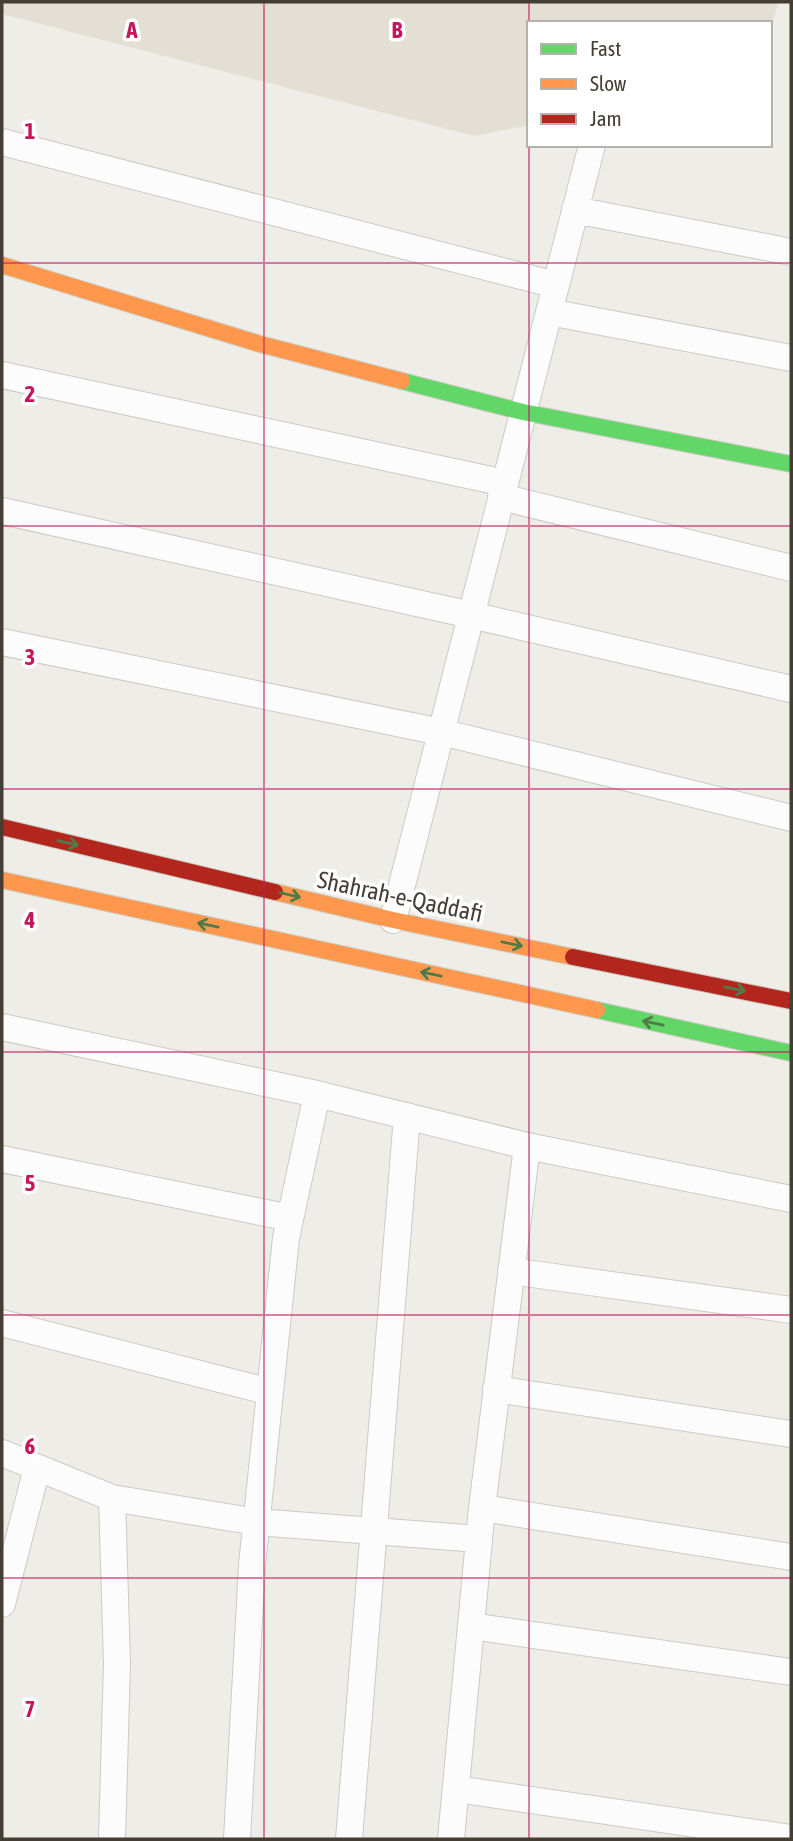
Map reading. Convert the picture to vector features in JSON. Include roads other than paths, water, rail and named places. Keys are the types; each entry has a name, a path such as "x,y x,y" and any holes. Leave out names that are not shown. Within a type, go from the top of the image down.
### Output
{"main road":[{"path":"2,265 260,344 523,412 791,464"},
{"name":"Shahrah-e-Qaddafi","path":"2,827 393,920 791,1001"},
{"path":"2,880 791,1053"}],"street":[{"path":"2,142 556,285"},
{"path":"393,920 591,147"},
{"path":"575,210 791,252"},
{"path":"549,312 791,359"},
{"path":"2,376 503,490 791,568"},
{"path":"2,511 791,689"},
{"path":"2,642 441,732 791,818"},
{"path":"2,1027 317,1094 527,1146 791,1199"},
{"path":"237,1839 252,1565 286,1238 317,1094"},
{"path":"349,1839 407,1116"},
{"path":"451,1839 482,1508 527,1146"},
{"path":"2,1159 290,1218"},
{"path":"511,1271 791,1310"},
{"path":"2,1323 270,1392"},
{"path":"496,1389 791,1434"},
{"path":"2,1453 112,1498 256,1522 479,1539"},
{"path":"2,1604 37,1468"},
{"path":"112,1498 117,1664 112,1839"},
{"path":"482,1508 791,1557"},
{"path":"471,1626 791,1672"},
{"path":"456,1789 791,1838"}]}
